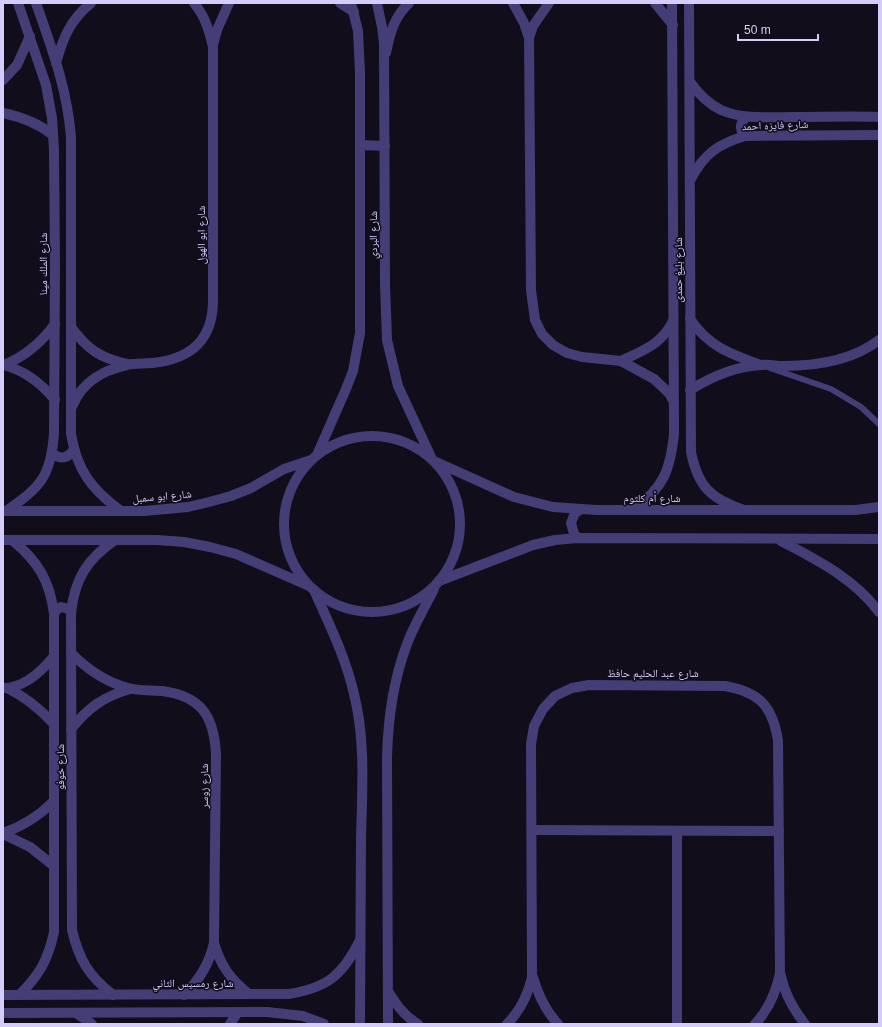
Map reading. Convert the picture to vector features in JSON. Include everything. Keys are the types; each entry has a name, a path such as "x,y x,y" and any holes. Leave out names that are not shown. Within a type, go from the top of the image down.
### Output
{"street":[{"name":"شارع الملك مينا","path":"4,511 32,492 42,481 48,468 53,454 55,400 53,135 50,102 30,36 18,3"},
{"path":"36,3 66,99 71,137 71,411 74,449 78,463 95,489 106,500 121,511"},
{"path":"56,63 70,26 81,11 90,3"},
{"name":"شارع ابو الهول","path":"71,411 77,396 86,385 98,375 129,365 169,361 182,356 194,348 204,338 210,325 213,306 213,46 210,32 204,17 194,3"},
{"name":"شارع ابو الهول","path":"213,46 217,30 229,3"},
{"path":"340,3 352,8"},
{"name":"شارع البردي","path":"377,3 382,26 385,60 385,285 388,340 398,386 433,459"},
{"path":"385,60 391,31 396,19 409,3"},
{"path":"513,3 524,23 529,38 531,290 535,320 542,334 553,345 567,353 582,358 621,361 654,379 669,393 674,402"},
{"path":"529,38 534,26 549,3"},
{"path":"655,3 672,25"},
{"name":"شارع بليغ حمدى","path":"634,510 648,499 660,485 668,468 672,453 674,434 672,3"},
{"path":"690,7 697,3"},
{"name":"شارع بليغ حمدى","path":"690,7 691,452 694,469 702,483 713,496 728,505 744,510"},
{"name":"شارع البردي","path":"315,457 353,371 360,333 359,49 352,8"},
{"path":"3,80 18,65 30,36"},
{"name":"شارع فايزه احمد","path":"690,82 698,93 708,102 720,110 733,114 746,116 877,115"},
{"path":"3,113 29,120 44,127 53,135"},
{"path":"745,136 741,128 743,120 746,116"},
{"name":"شارع فايزه احمد","path":"690,181 706,156 718,147 745,136 879,135"},
{"path":"360,145 385,146"},
{"path":"673,217 690,217"},
{"path":"690,319 698,330 717,346 761,365"},
{"path":"621,361 656,344 669,330 673,321"},
{"path":"4,365 22,356 38,344 54,324"},
{"name":"شارع ابو الهول","path":"71,326 81,341 95,353 111,361 129,365"},
{"path":"690,390 701,383 725,373 761,365 796,365 828,362 849,357 867,349 879,340"},
{"path":"4,365 27,375 38,382 55,400"},
{"path":"674,434 680,438 684,438 690,434"},
{"path":"360,1024 362,742 359,718 348,671 313,589 298,571 289,553 285,533 285,512 290,493 300,474 315,457 335,444 348,439 375,435 396,438 415,446 433,459 445,473 453,488 458,503 460,520 459,536 455,552 448,568 437,583 407,644 396,678 389,717 387,757 388,1024"},
{"path":"53,454 63,458 70,455 74,449"},
{"name":"شارع ابو سمبل","path":"4,511 167,510 209,502 251,488 284,469 315,457"},
{"name":"شارع أم كلثوم","path":"433,459 514,497 553,508 580,510 855,510 879,507"},
{"path":"578,538 574,534 571,523 576,513 580,510"},
{"path":"8,540 157,540 184,542 210,547 236,554 261,564 313,589 330,601 342,606 366,612 386,611 404,606 421,597 437,583 533,545 555,540 578,538 779,540 879,539"},
{"name":"شارع خوفو","path":"8,540 34,560 42,572 50,592 54,614 54,932 46,960 39,973 30,985 18,995"},
{"name":"شارع خوفو","path":"113,995 90,974 82,960 72,930 71,614 77,584 83,571 97,554 114,540"},
{"path":"779,540 818,560 839,573 858,589 879,612"},
{"path":"54,614 59,608 64,607 69,609 71,614"},
{"name":"شارع زوسر","path":"71,653 84,666 113,684 130,689 162,691 180,695 191,700 201,708 213,729 216,754 214,943 211,958 204,972 184,995"},
{"path":"5,688 23,683 35,676 54,656"},
{"name":"شارع عبد الحليم حافظ","path":"507,1024 515,1017 523,1004 529,991 532,977 531,744 534,726 543,709 555,696 572,688 589,684 725,686 742,689 756,697 768,709 776,724 778,741 780,973 783,987 789,1001 796,1014 805,1024"},
{"path":"5,688 33,703 54,724"},
{"name":"شارع زوسر","path":"71,729 83,715 97,703 112,694 130,689"},
{"path":"3,833 30,821 43,812 54,801"},
{"path":"532,830 779,831"},
{"path":"677,831 677,1024"},
{"path":"3,833 30,846 54,866"},
{"path":"54,914 65,917 72,914"},
{"name":"شارع رمسيس الثاني","path":"3,995 289,994 307,991 324,984 340,972 352,957 360,940"},
{"name":"شارع زوسر","path":"214,943 219,958 227,972 237,984 249,994"},
{"name":"شارع عبد الحليم حافظ","path":"755,1024 764,1015 772,1002 780,973"},
{"name":"شارع عبد الحليم حافظ","path":"532,977 542,1003 558,1024"},
{"path":"388,991 398,1007 411,1020 418,1024"},
{"path":"266,994 272,1001 271,1007 267,1012"},
{"path":"230,1024 238,1012"},
{"path":"3,1013 267,1012 303,1016 324,1024"},
{"path":"76,1013 92,1024"}],"lane":[{"path":"761,365 831,389 861,407 879,424"}]}
